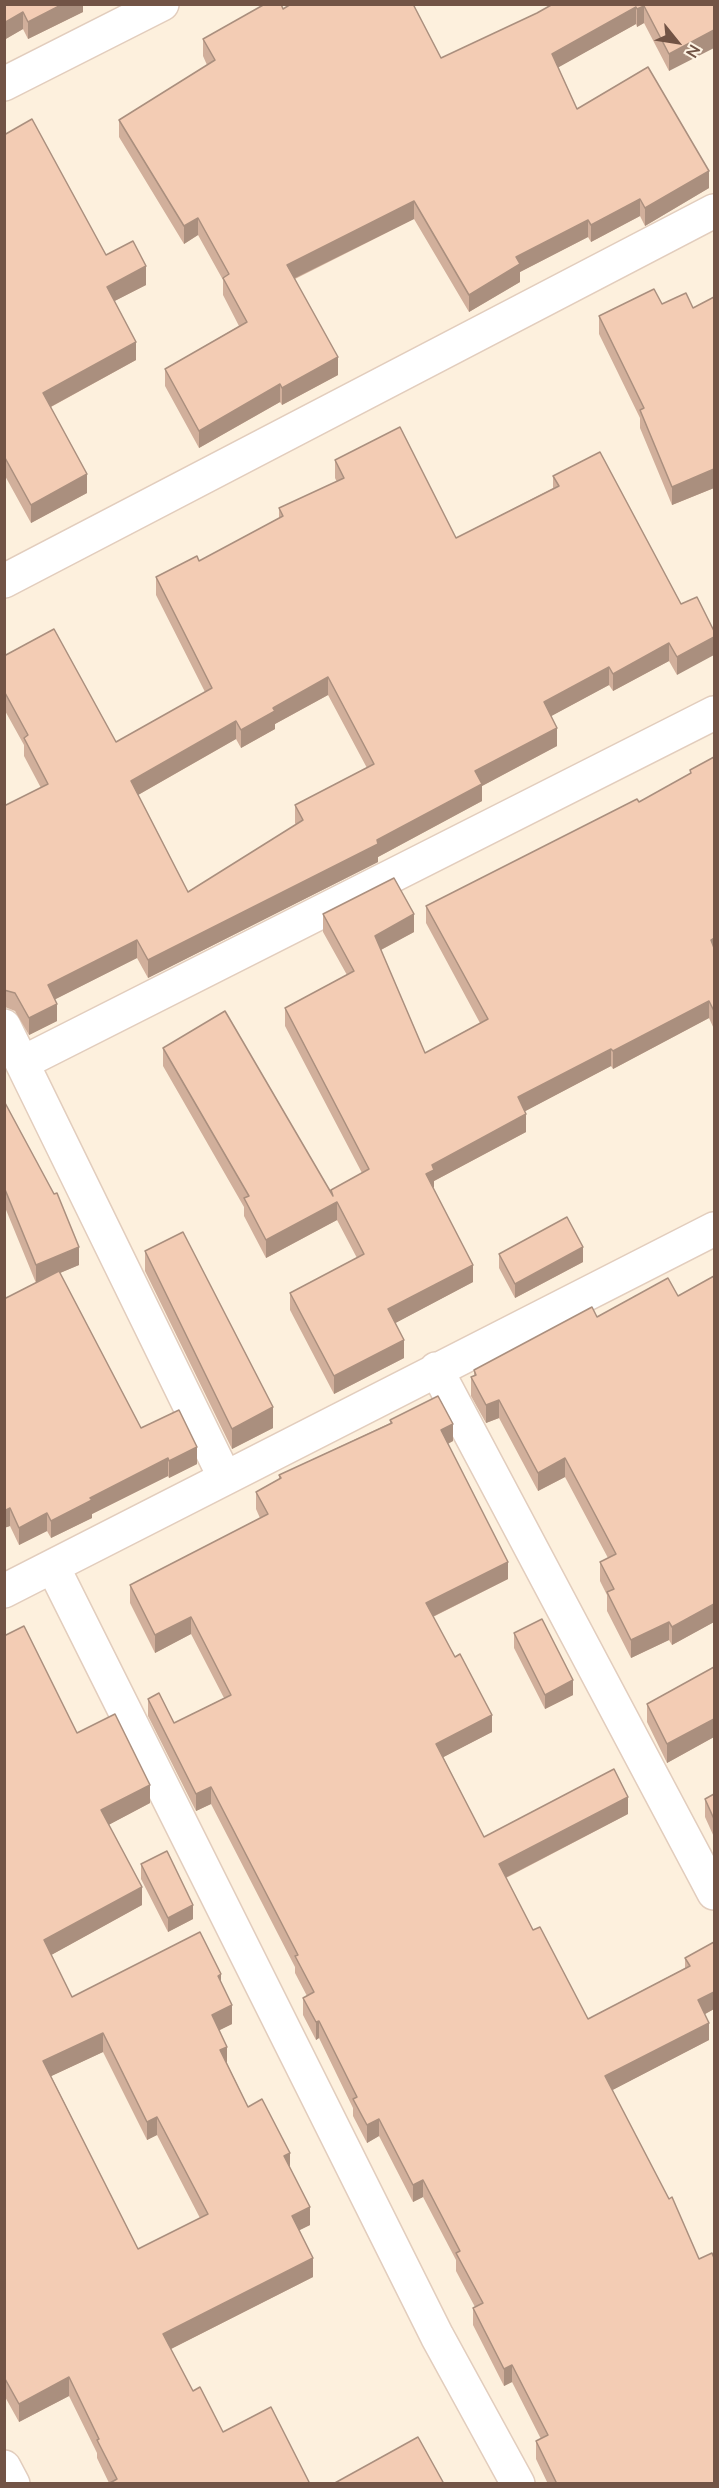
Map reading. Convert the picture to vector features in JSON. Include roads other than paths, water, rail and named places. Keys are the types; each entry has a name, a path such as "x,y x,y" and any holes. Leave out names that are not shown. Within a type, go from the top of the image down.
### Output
{"street":[{"path":"4,84 162,4"},
{"path":"4,581 714,211"},
{"path":"24,1062 714,713"},
{"path":"4,1026 24,1062 225,1478"},
{"path":"4,1591 714,1229"},
{"path":"436,1369 714,1893"},
{"path":"53,1567 437,2336 518,2484"},
{"path":"4,2467 13,2484"}]}
